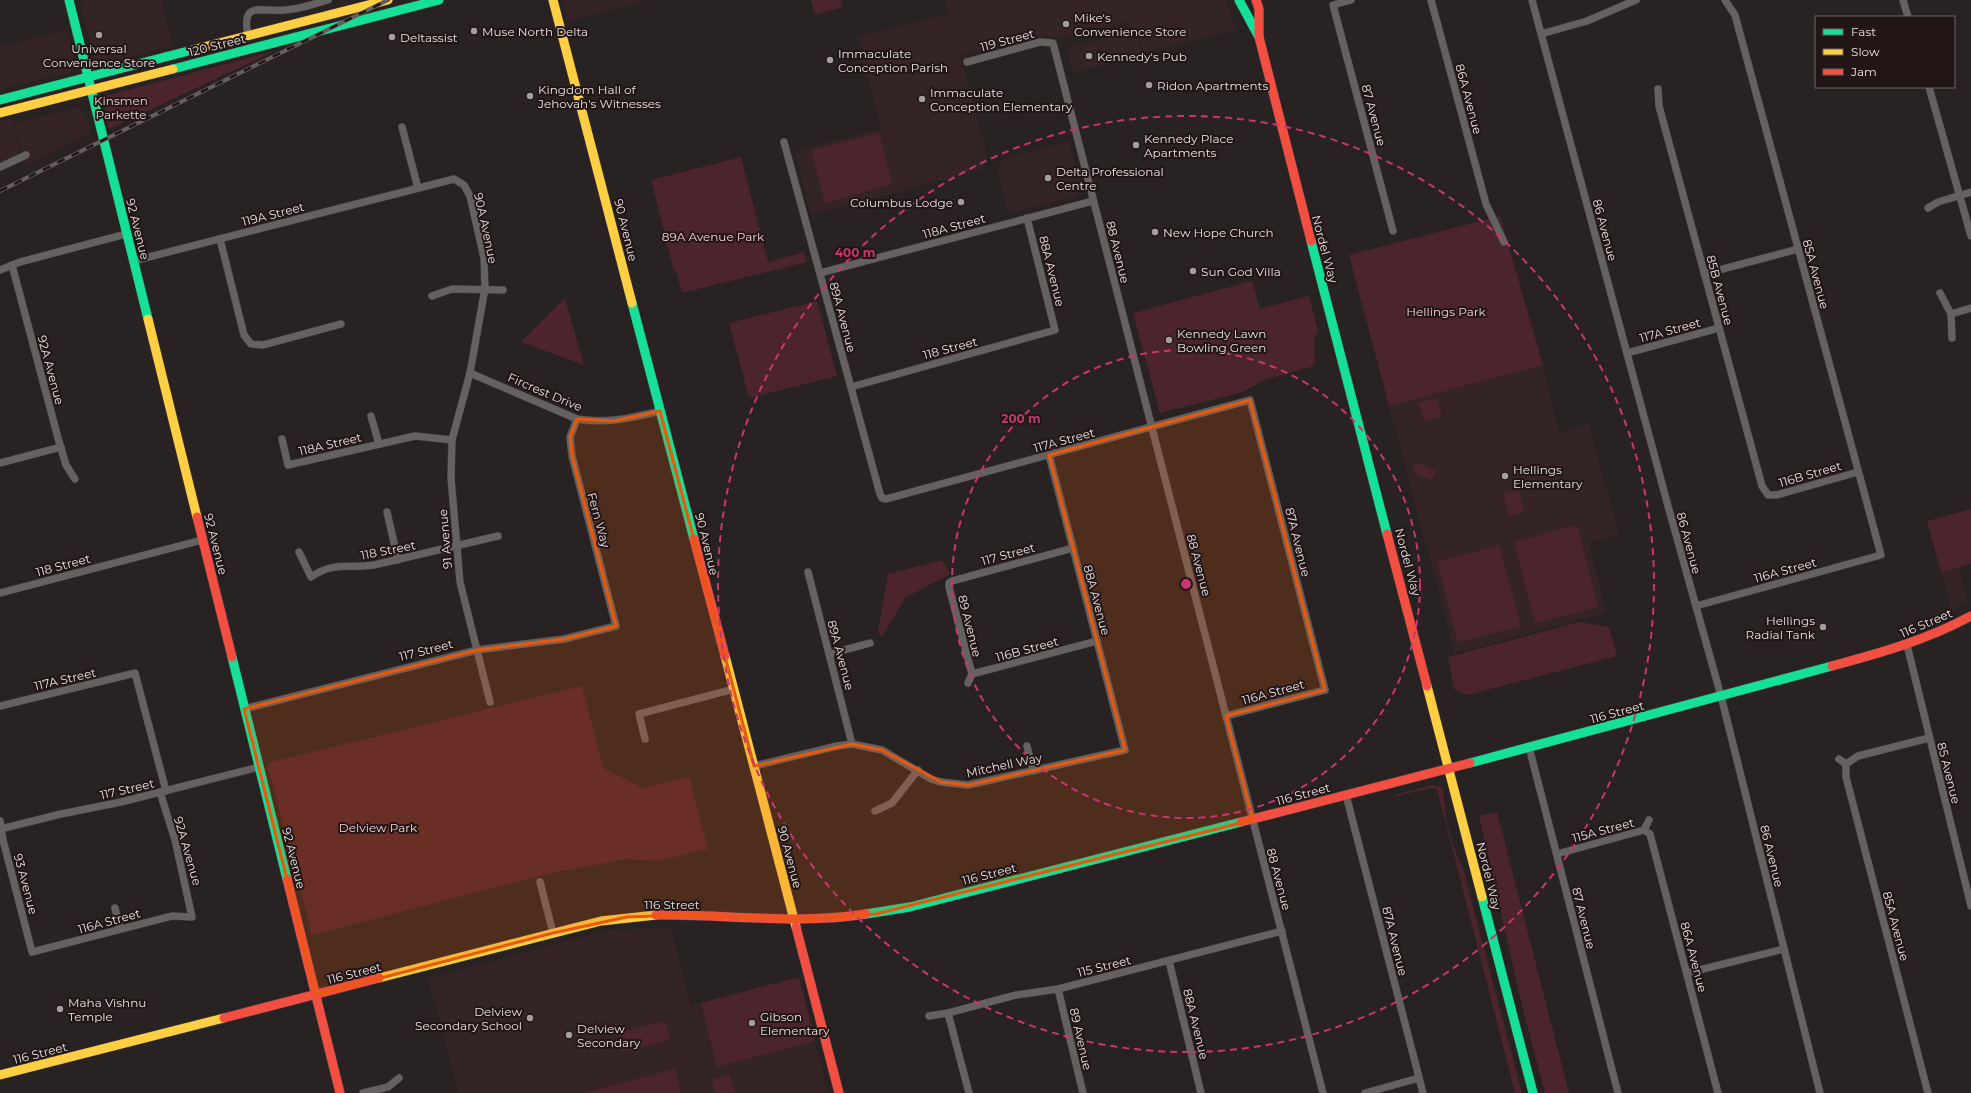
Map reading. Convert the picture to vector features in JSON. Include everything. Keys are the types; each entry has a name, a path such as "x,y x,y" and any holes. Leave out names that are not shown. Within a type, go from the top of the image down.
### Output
{"street":[{"name":"92 Avenue","path":"69,0 90,90 340,1093"},
{"path":"251,49 246,17 249,10 253,7 262,6 285,10 328,0"},
{"name":"120 Street","path":"0,100 388,0"},
{"name":"120 Street","path":"0,113 251,49 418,3 439,0"},
{"name":"90 Avenue","path":"553,0 568,52 660,410 840,1093"},
{"name":"Nordel Way","path":"1239,0 1259,37"},
{"name":"Nordel Way","path":"1256,0 1259,9 1259,37 1450,768 1533,1093"},
{"name":"87 Avenue","path":"1351,0 1333,5 1393,231"},
{"name":"86A Avenue","path":"1431,0 1486,204 1504,242"},
{"name":"86 Avenue","path":"1532,0 1721,696 1820,1093"},
{"path":"1541,34 1587,21 1636,0"},
{"name":"85A Avenue","path":"1725,0 1735,15 1881,555"},
{"path":"1903,0 1908,16"},
{"name":"119 Street","path":"967,62 1040,42 1053,43"},
{"name":"88 Avenue","path":"1053,43 1323,1093"},
{"path":"1929,88 1971,236"},
{"name":"85B Avenue","path":"1658,89 1659,106 1704,274 1762,486 1768,495"},
{"path":"402,127 418,188"},
{"name":"89A Avenue","path":"784,142 882,498"},
{"path":"0,167 26,155"},
{"name":"119A Street","path":"133,261 454,179"},
{"name":"90A Avenue","path":"454,179 464,186 470,196 484,258 485,288 470,373"},
{"path":"1928,208 1938,202 1971,192"},
{"name":"118A Street","path":"820,273 1093,200"},
{"name":"88A Avenue","path":"1027,218 1055,330"},
{"path":"0,270 12,265 126,234"},
{"path":"220,239 244,335 251,344 263,345 341,324"},
{"path":"1704,274 1798,249"},
{"name":"92A Avenue","path":"12,265 61,447 68,469 75,479"},
{"path":"432,296 452,289 485,288 503,290"},
{"path":"1940,293 1951,314 1952,338"},
{"path":"1951,314 1971,308"},
{"name":"117A Street","path":"1627,353 1719,328"},
{"name":"118 Street","path":"851,387 1055,330"},
{"name":"Fircrest Drive","path":"470,373 577,419 595,422 614,422 660,410"},
{"name":"91 Avenue","path":"470,373 452,440 451,478 460,582 490,702"},
{"name":"117A Street","path":"882,498 886,499 1152,428 1250,400"},
{"name":"87A Avenue","path":"1250,400 1325,690"},
{"name":"118A Street","path":"371,416 379,444"},
{"name":"Fern Way","path":"577,419 570,437 572,456 616,626"},
{"name":"118A Street","path":"282,439 288,465 415,436 452,440"},
{"path":"0,463 61,447"},
{"name":"88A Avenue","path":"1049,455 1125,750"},
{"name":"116B Street","path":"1768,495 1777,495 1858,472"},
{"path":"387,512 398,560"},
{"name":"118 Street","path":"299,552 311,577 321,570 329,568 344,565 360,568 498,536"},
{"name":"118 Street","path":"0,593 202,540"},
{"name":"117 Street","path":"949,583 1073,548"},
{"name":"116A Street","path":"1696,606 1881,555"},
{"name":"89A Avenue","path":"808,572 852,744"},
{"name":"89 Avenue","path":"949,583 972,674"},
{"name":"116 Street","path":"0,1075 601,921 657,914 794,919 842,918 876,914 910,907 1450,768 1907,645 1945,630 1971,616"},
{"name":"117 Street","path":"244,709 477,650 564,639 616,626"},
{"name":"116B Street","path":"972,674 1097,641"},
{"path":"829,654 870,644"},
{"name":"85 Avenue","path":"1907,645 1971,906"},
{"name":"117A Street","path":"0,706 135,673"},
{"name":"92A Avenue","path":"135,673 192,916"},
{"path":"968,683 972,674"},
{"path":"646,739 639,714 734,689"},
{"name":"116A Street","path":"1226,716 1325,690"},
{"path":"1839,759 1846,764 1858,756 1929,738"},
{"name":"Mitchell Way","path":"754,766 837,746 852,744 882,750 940,782 960,785 982,783 1125,750"},
{"path":"1027,746 1033,771"},
{"name":"87 Avenue","path":"1529,747 1618,1093"},
{"name":"85A Avenue","path":"1846,764 1846,777 1928,1093"},
{"name":"117 Street","path":"1,829 259,767"},
{"path":"875,811 892,803 918,770"},
{"name":"87A Avenue","path":"1346,795 1423,1093"},
{"name":"115A Street","path":"1556,854 1644,830 1649,820"},
{"name":"93 Avenue","path":"0,821 32,952"},
{"name":"86A Avenue","path":"1644,830 1650,834 1718,1093"},
{"path":"540,882 553,933"},
{"path":"115,908 120,930"},
{"name":"116A Street","path":"32,952 172,916 192,916"},
{"name":"115 Street","path":"929,1016 948,1013 1016,995 1058,989 1282,931"},
{"path":"1687,973 1784,949"},
{"name":"88A Avenue","path":"1169,961 1201,1093"},
{"name":"89 Avenue","path":"1058,989 1083,1093"},
{"path":"948,1013 969,1093"},
{"path":"363,1093 388,1087 399,1078"},
{"path":"1365,1093 1419,1078"}],"highlighted area":[{"path":"1250,400 1325,690 1226,716 1253,820 876,914 803,920 684,915 627,917 553,933 316,995 244,709 477,650 564,639 616,626 572,456 570,437 577,419 614,421 660,411 754,766 852,744 882,750 941,782 968,785 1125,750 1049,455"}],"shaded area":[{"path":"87,0 162,0 173,46 100,65 95,61 80,2"},
{"path":"562,0 648,0 568,21"},
{"name":"Immaculate Conception Elementary","path":"945,0 1225,0 1237,29 1144,53 1138,33 1125,22 1065,38 1038,36 960,56 988,158 980,170 811,215 795,151 881,129 857,37 948,14"},
{"path":"64,30 69,36 75,65 71,72 0,90 0,46"},
{"path":"1130,32 1137,34 1143,55 1073,73 1066,48"},
{"path":"79,107 87,117 91,133 25,167 14,123"},
{"path":"12,118 20,153 0,163 0,121"},
{"path":"1069,141 1082,188 1076,196 1013,213 1006,207 998,174 1000,160"},
{"name":"Hellings Elementary","path":"1543,365 1559,432 1589,424 1619,535 1589,542 1606,613 1455,653 1389,406"},
{"path":"1959,567 1968,601 1951,611 1941,572"},
{"name":"Delview Secondary","path":"671,927 691,1005 799,977 828,1093 458,1093 428,978 608,930"}],"green space":[{"path":"811,0 841,0 843,7 815,15"},
{"name":"Kinsmen Parkette","path":"277,50 109,129 102,97"},
{"path":"879,133 892,184 825,203 811,150"},
{"name":"89A Avenue Park","path":"741,157 768,262 804,252 807,262 682,293 676,271 674,272 651,180"},
{"name":"Hellings Park","path":"1500,216 1543,365 1389,406 1349,255"},
{"path":"1252,281 1260,309 1309,296 1318,331 1314,339 1315,363 1311,367 1264,380 1243,392 1160,413 1133,313"},
{"path":"565,298 584,365 521,342"},
{"path":"817,301 837,376 749,398 729,323"},
{"path":"1437,398 1442,417 1424,421 1419,403"},
{"path":"1416,462 1436,471 1431,480 1412,471"},
{"path":"1519,490 1524,512 1509,516 1503,494"},
{"path":"1971,509 1971,564 1941,572 1927,521"},
{"path":"1577,525 1598,607 1535,623 1514,542"},
{"path":"1499,545 1521,626 1458,642 1437,562"},
{"path":"942,560 950,574 905,598 882,637 878,632 888,574"},
{"path":"1579,622 1609,627 1617,656 1467,695 1454,689 1448,657"},
{"name":"Delview Park","path":"582,686 603,768 643,788 689,777 708,849 658,861 627,859 551,873 312,935 267,763"},
{"path":"1432,785 1441,787 1443,791 1447,823 1453,845 1464,872 1522,1093 1515,1093 1437,789 1430,788 1394,797 1394,795"},
{"path":"1497,812 1569,1093 1545,1093 1524,1014 1479,816"},
{"path":"799,977 815,1041 717,1067 701,1003"},
{"path":"665,1021 670,1040 623,1052 618,1033"},
{"path":"675,1069 681,1093 583,1093"},
{"path":"730,1074 735,1093 715,1093 712,1080"}],"railway":[{"path":"0,191 388,0"}],"traffic: fast":[{"path":"69,0 148,319"},
{"path":"173,69 439,0"},
{"path":"1239,0 1259,37"},
{"path":"0,100 192,50"},
{"path":"1311,241 1387,534"},
{"path":"632,303 694,539"},
{"path":"232,657 287,879"},
{"path":"1470,763 1832,666"},
{"path":"866,914 910,907 1241,822"},
{"path":"1482,897 1533,1093"}],"traffic: slow":[{"path":"192,50 388,0"},
{"path":"553,0 632,303"},
{"path":"0,113 173,69"},
{"path":"148,319 197,517"},
{"path":"725,656 796,927"},
{"path":"1427,686 1482,897"},
{"path":"379,978 601,921 656,915"},
{"path":"0,1075 224,1018"}],"traffic: jam":[{"path":"1256,0 1259,9 1259,37 1311,241"},
{"path":"197,517 232,657"},
{"path":"1387,534 1427,686"},
{"path":"694,539 725,656"},
{"path":"1832,666 1885,651 1920,639 1954,625 1971,616"},
{"path":"1241,822 1470,763"},
{"path":"287,879 340,1093"},
{"path":"656,915 814,919 866,914"},
{"path":"796,927 839,1093"},
{"path":"224,1018 379,978"}],"place":[{"name":"Mike's Convenience Store","path":"1066,24"},
{"name":"Muse North Delta","path":"474,31"},
{"name":"Universal Convenience Store","path":"99,35"},
{"name":"Deltassist","path":"392,37"},
{"name":"Kennedy's Pub","path":"1089,56"},
{"name":"Immaculate Conception Parish","path":"830,60"},
{"name":"Ridon Apartments","path":"1149,85"},
{"name":"Kingdom Hall of Jehovah's Witnesses","path":"530,96"},
{"name":"Immaculate Conception Elementary","path":"922,99"},
{"name":"Kennedy Place Apartments","path":"1136,145"},
{"name":"Delta Professional Centre","path":"1048,178"},
{"name":"Columbus Lodge","path":"961,202"},
{"name":"New Hope Church","path":"1155,232"},
{"name":"Sun God Villa","path":"1193,271"},
{"name":"Kennedy Lawn Bowling Green","path":"1169,340"},
{"name":"Hellings Elementary","path":"1505,476"},
{"name":"Hellings Radial Tank","path":"1823,627"},
{"name":"Maha Vishnu Temple","path":"60,1009"},
{"name":"Delview Secondary School","path":"530,1018"},
{"name":"Gibson Elementary","path":"752,1023"},
{"name":"Delview Secondary","path":"569,1035"}]}
